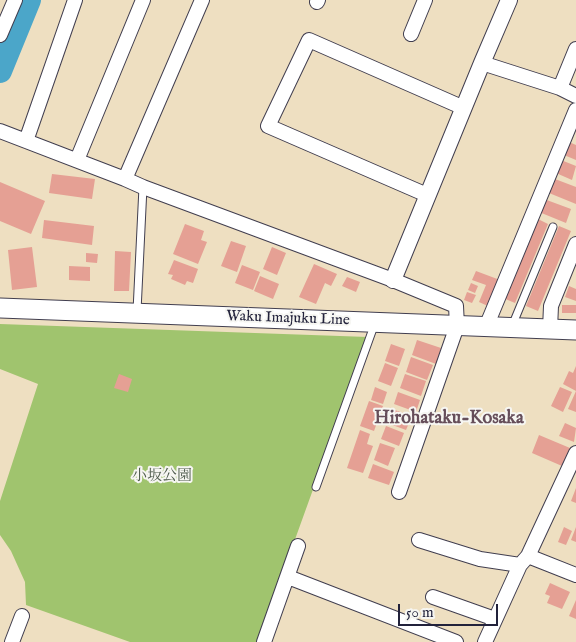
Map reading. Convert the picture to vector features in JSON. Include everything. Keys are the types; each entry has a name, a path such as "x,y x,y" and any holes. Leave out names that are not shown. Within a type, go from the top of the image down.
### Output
{"main road":[{"name":"Waku Imajuku Line","path":"0,308 576,330"}],"street":[{"path":"0,35 16,0"},
{"path":"26,141 75,0"},
{"path":"77,160 144,0"},
{"path":"125,178 202,0"},
{"path":"411,34 424,0"},
{"path":"393,280 509,0"},
{"path":"427,196 268,126 309,40 464,108"},
{"path":"560,88 576,49"},
{"path":"482,63 560,88 576,96"},
{"path":"486,327 576,110"},
{"path":"0,131 125,178 143,187 393,280 456,306 457,326 399,492"},
{"path":"550,329 551,306 576,244"},
{"path":"485,642 576,453"},
{"path":"419,540 480,559 524,561 576,575"},
{"path":"265,642 298,546"},
{"path":"288,577 456,642"},
{"path":"433,597 494,620"},
{"path":"12,642 22,616"}],"lane":[{"path":"137,313 143,187"},
{"path":"511,327 553,227"},
{"path":"316,487 375,322"}],"green space":[{"name":"小坂公園","path":"0,324 368,337 258,642 130,642 26,605 25,582 11,551 0,535 0,501 38,384 0,369"}],"building":[{"path":"569,142 576,145 576,160 564,155"},
{"path":"561,160 576,166 572,180 556,173"},
{"path":"52,174 95,179 92,199 49,193"},
{"path":"555,179 576,187 576,204 549,193"},
{"path":"0,182 45,201 31,234 0,221"},
{"path":"544,199 571,209 566,223 539,212"},
{"path":"536,218 548,224 515,303 503,298"},
{"path":"44,220 94,226 92,245 42,238"},
{"path":"185,224 204,231 201,240 207,242 198,264 173,254"},
{"path":"559,226 571,231 538,311 526,306"},
{"path":"231,241 246,246 237,272 221,266"},
{"path":"32,247 37,287 12,290 8,250"},
{"path":"272,247 286,253 277,275 263,269"},
{"path":"115,251 131,252 129,291 114,291"},
{"path":"86,253 98,254 97,263 86,262"},
{"path":"174,260 198,269 193,283 187,281 185,285 171,279 173,275 168,274"},
{"path":"314,264 337,274 331,286 325,283 316,304 299,297"},
{"path":"242,265 260,272 253,290 235,283"},
{"path":"69,266 90,267 90,281 69,280"},
{"path":"476,271 500,280 490,307 479,302 486,285 472,280"},
{"path":"260,276 279,284 273,299 254,291"},
{"path":"347,277 360,282 356,292 342,286"},
{"path":"471,283 478,286 475,293 468,290"},
{"path":"569,286 576,289 576,301 565,297"},
{"path":"467,292 476,295 472,303 464,300"},
{"path":"562,305 576,305 576,313 562,313"},
{"path":"417,340 441,348 436,364 412,355"},
{"path":"391,344 405,349 399,366 385,361"},
{"path":"411,357 433,365 427,380 406,372"},
{"path":"385,363 398,368 391,386 378,381"},
{"path":"576,366 576,391 563,384 569,371 573,373"},
{"path":"119,374 132,379 128,392 114,388"},
{"path":"405,374 426,381 421,396 400,388"},
{"path":"375,387 387,392 383,404 371,400"},
{"path":"560,387 572,392 563,412 551,406"},
{"path":"576,391 576,412 568,409"},
{"path":"398,392 420,400 416,412 394,404"},
{"path":"369,401 383,406 374,431 360,426"},
{"path":"392,409 412,416 406,430 387,423"},
{"path":"565,423 576,428 574,442 559,436"},
{"path":"386,426 404,433 399,446 381,439"},
{"path":"360,430 370,434 367,444 373,446 363,473 347,468"},
{"path":"539,435 570,448 562,466 532,453"},
{"path":"380,443 395,448 388,466 374,460"},
{"path":"373,464 394,472 389,485 368,478"},
{"path":"576,488 576,503 571,501"},
{"path":"564,527 572,531 566,545 558,542"},
{"path":"576,527 576,542 571,540"},
{"path":"550,583 570,592 562,609 547,603 550,596 545,594"},
{"path":"576,600 576,619 569,616"}],"waterway":[{"path":"0,71 29,0"}],"district":[{"name":"Hirohataku-Kosaka","path":"449,419"}]}
